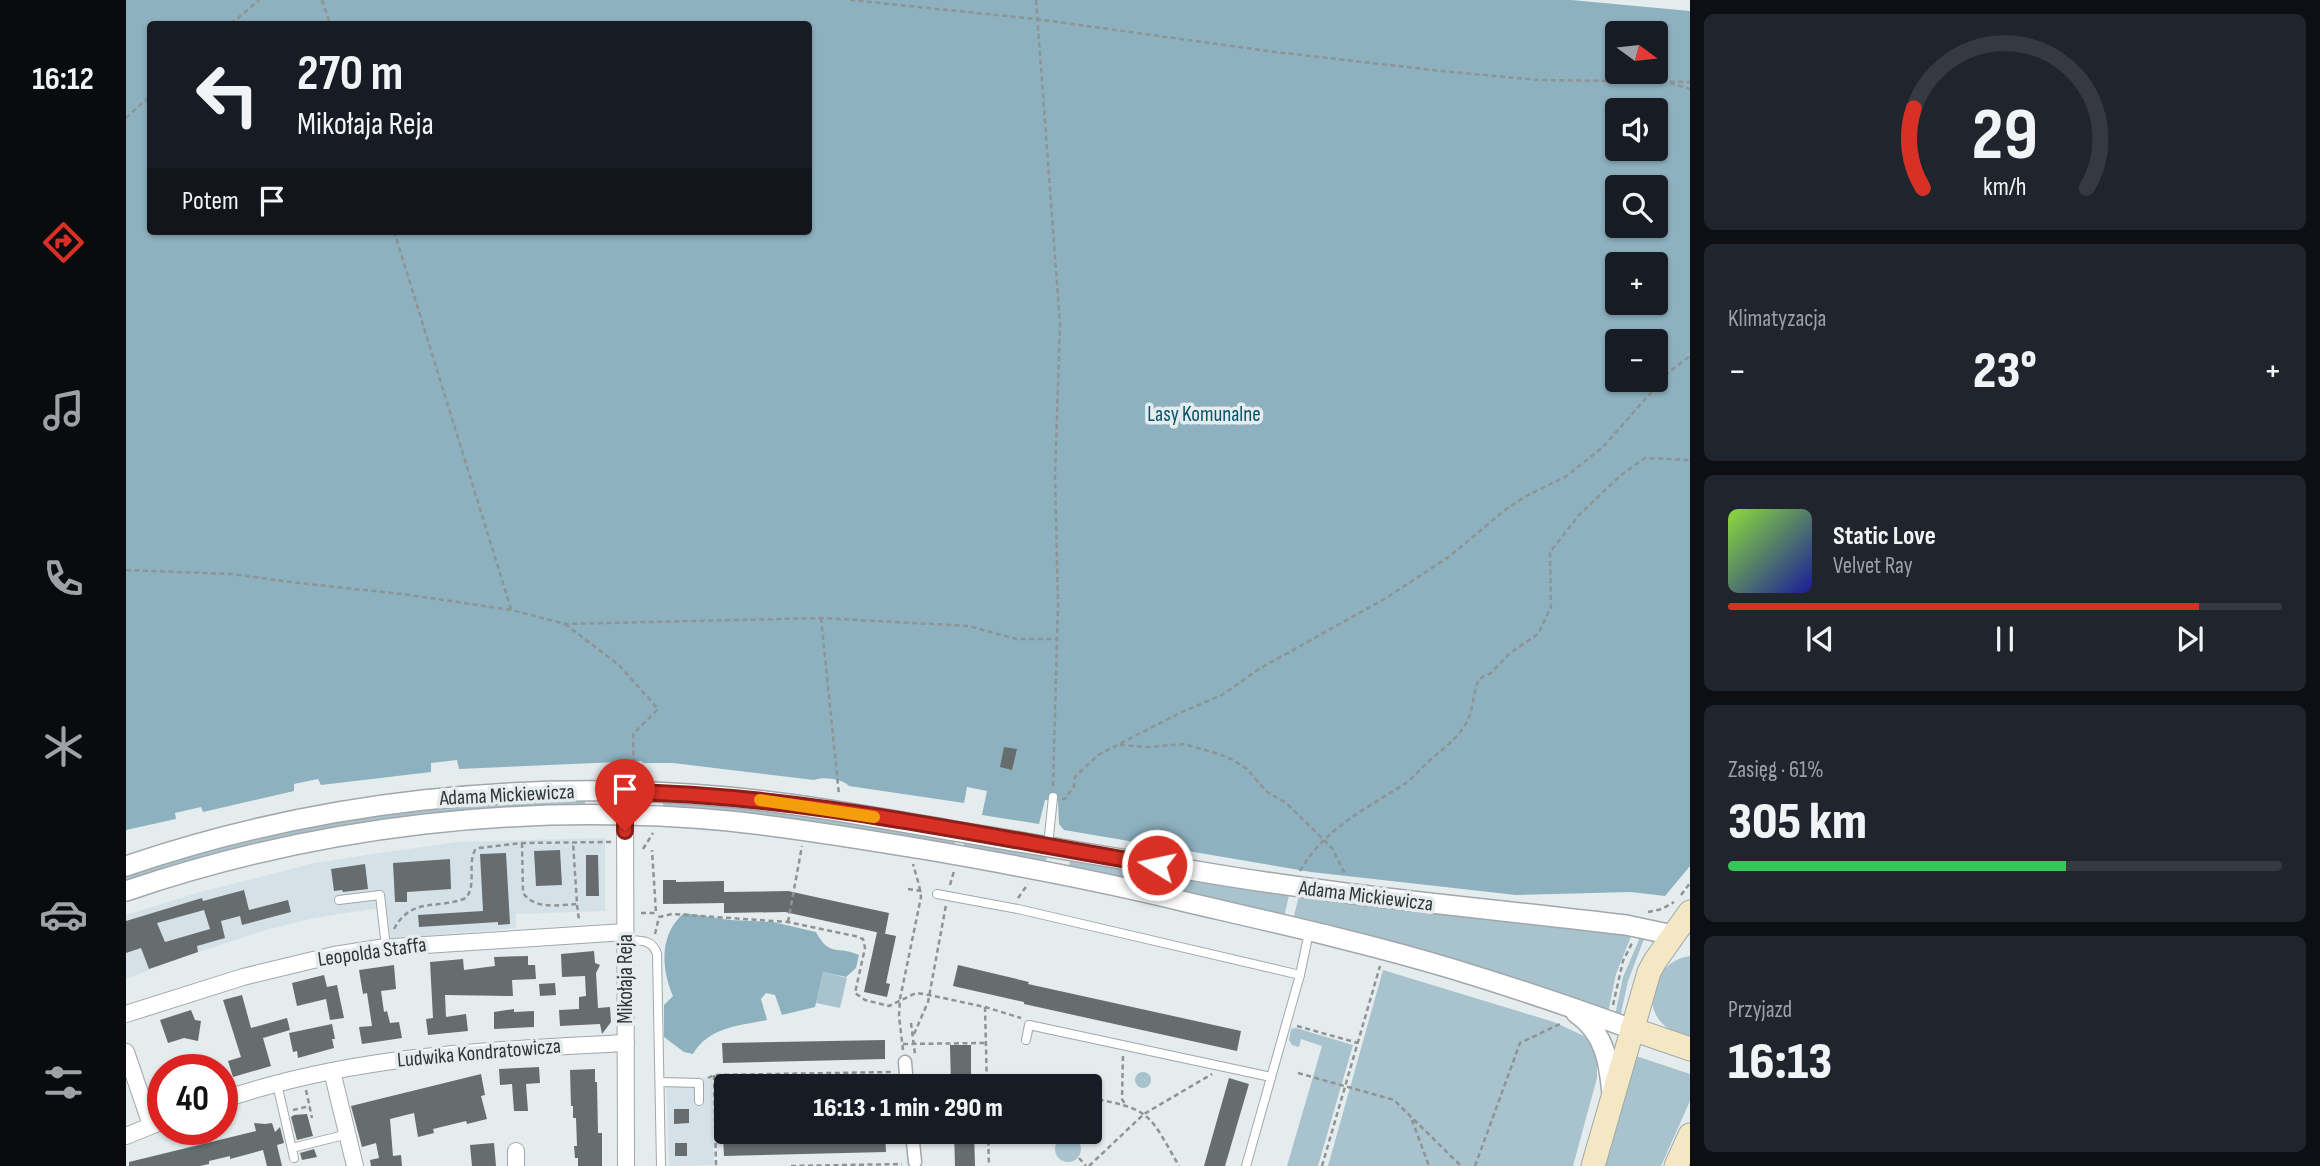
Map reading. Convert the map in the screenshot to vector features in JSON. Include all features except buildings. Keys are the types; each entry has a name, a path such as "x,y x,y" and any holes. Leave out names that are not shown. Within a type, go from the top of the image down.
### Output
{"main road":[{"path":"1593,1166 1612,1098 1622,1025 1655,961 1682,938 1690,912"},
{"path":"1622,1025 1690,1049"},
{"path":"1675,1166 1690,1135"}],"street":[{"name":"Mikołaja Reja","path":"626,1166 625,830 630,783"},
{"name":"Adama Mickiewicza","path":"126,866 259,828 379,805 479,794 630,783 693,794 869,816 1296,888 1642,920 1682,938"},
{"name":"Adama Mickiewicza","path":"126,891 246,856 310,841 381,829 498,817 625,830 727,821 804,830 1054,872 1309,931 1455,970 1567,1018 1622,1025"},
{"path":"1054,847 1054,872"},
{"name":"Leopolda Staffa","path":"126,1014 243,977 334,955 389,946 581,933 625,936"},
{"path":"1567,1018 1585,1019 1601,1040 1609,1064 1612,1098"},
{"name":"Ludwika Kondratowicza","path":"238,1095 332,1071 402,1058 626,1043"},
{"path":"126,1052 147,1100"},
{"path":"905,1067 906,1074"},
{"path":"332,1071 355,1166"},
{"path":"126,1136 147,1127"},
{"path":"913,1144 915,1163"}],"lane":[{"path":"1053,797 1054,847"},
{"path":"937,894 1010,908 1300,975"},
{"path":"339,900 380,895 389,946"},
{"path":"1246,1166 1300,975 1309,931"},
{"path":"625,936 652,944 657,954 661,1166"},
{"path":"1026,1040 1029,1025 1271,1077"},
{"path":"660,1083 699,1083 699,1101"},
{"path":"276,1084 294,1158"},
{"path":"292,1147 348,1133"}],"path":[{"path":"235,21 259,0"},
{"path":"322,0 329,21"},
{"path":"850,0 1037,19 1275,52 1456,72 1538,80 1605,81"},
{"path":"1036,0 1060,324 1055,476 1057,639 1053,797 1065,799 1074,786 1075,777 1098,755 1182,712 1222,695 1259,669 1386,597 1450,556 1505,510 1526,496 1565,477 1602,448 1669,372 1690,356"},
{"path":"1668,82 1690,82"},
{"path":"1668,83 1690,89"},
{"path":"126,118 147,99"},
{"path":"395,235 512,610"},
{"path":"1296,888 1299,872 1322,840 1337,827 1417,775 1457,737 1469,718 1479,679 1491,673 1510,653 1538,634 1551,607 1550,552 1579,515 1621,475 1645,458 1690,460"},
{"path":"126,570 231,574 402,594 512,610 565,624 821,618 969,626 1016,639 1057,639"},
{"path":"821,618 839,795"},
{"path":"565,624 619,665 658,709 633,734 630,783"},
{"path":"1117,745 1146,747 1184,744 1219,754 1247,769 1267,792 1285,802 1332,848 1347,878"},
{"path":"389,946 393,931 403,916 411,910 419,906 461,901 469,895 472,887 471,864 475,850 522,843 573,842 625,830 656,833 643,849"},
{"path":"573,842 581,933"},
{"path":"522,843 522,887 526,897 547,905 577,904"},
{"path":"788,922 802,846 813,848"},
{"path":"652,850 656,913 659,918 652,944"},
{"path":"905,1067 900,1001 921,891 913,864 923,866"},
{"path":"913,1036 925,1013 954,871 944,869"},
{"path":"1010,908 1028,884 1016,882"},
{"path":"1622,1025 1614,999 1623,961 1642,920 1669,906 1690,883"},
{"path":"908,889 937,894"},
{"path":"635,913 656,913"},
{"path":"659,918 672,914 788,922 863,939 865,948 855,993 865,1000 889,1006 916,993 985,1007 1019,1017 1029,1025"},
{"path":"1322,1166 1380,966"},
{"path":"985,1007 987,1074"},
{"path":"1551,1019 1567,1018"},
{"path":"1475,1166 1520,1043 1567,1018"},
{"path":"699,1083 713,1075 905,1067 914,1059 911,1023"},
{"path":"1287,1023 1358,1044"},
{"path":"902,1044 986,1043"},
{"path":"1123,1046 1122,1100 1125,1104"},
{"path":"1079,1158 1087,1166 1144,1114 1215,1072 1219,1066"},
{"path":"1298,1073 1394,1100 1461,1166"},
{"path":"713,1075 716,1166"},
{"path":"306,1087 312,1118"},
{"path":"1102,1100 1125,1104 1152,1120 1179,1166"},
{"path":"283,1112 310,1106"},
{"path":"1411,1117 1429,1166"},
{"path":"988,1144 989,1166"},
{"path":"791,1166 915,1163"}],"shaded area":[{"path":"585,798 585,808 529,809 126,884 126,874 210,849 295,829 483,801"},
{"path":"663,800 729,805 956,838 954,848 663,810"},
{"path":"605,838 605,911 516,914 516,928 391,939 386,907 314,918 265,930 126,979 126,915 200,892 315,863 457,842"},
{"path":"965,840 1046,856 1047,859 1044,862 963,849"},
{"path":"1071,859 1289,895 1284,918 1072,869 1069,865"},
{"path":"1299,895 1632,934 1616,974 1608,1013 1293,920"},
{"path":"1641,935 1644,939 1628,981 1621,1013 1615,1015 1623,977"},
{"path":"1690,956 1690,1037 1665,1026 1657,1017 1652,995 1660,974 1668,965"},
{"path":"1383,970 1554,1022 1584,1036 1593,1045 1597,1055 1597,1078 1573,1166 1328,1166"},
{"path":"823,972 847,978 840,1008 816,1003"},
{"path":"1296,1028 1353,1045 1318,1166 1287,1166 1322,1046 1301,1039 1299,1047 1292,1045 1289,1040 1291,1029"},
{"path":"1633,1055 1690,1074 1690,1101 1661,1166 1601,1166"},
{"path":"1140,1072 1146,1072 1151,1080 1149,1086 1140,1088 1135,1083 1135,1077"},
{"path":"666,1077 712,1078 714,1165 669,1166"},
{"path":"1056,1144 1080,1144 1078,1159 1068,1162 1058,1159"}],"green space":[{"name":"Lasy Komunalne","path":"126,0 1571,0 1690,11 1690,866 1665,896 1631,892 1516,895 1311,872 1064,830 1059,824 1058,801 1045,800 1039,824 982,815 987,791 967,787 964,803 849,786 833,779 814,780 641,761 459,769 457,760 431,763 431,772 321,785 318,779 294,784 294,791 203,812 201,807 175,813 176,819 126,830"},
{"path":"684,913 730,920 773,922 816,932 830,948 859,955 856,968 846,977 823,972 815,1007 782,1015 775,995 766,993 761,999 767,1020 726,1029 707,1038 693,1054 684,1052 664,1037 664,1005 673,996 666,975 666,941 676,921"}],"slow traffic":[{"path":"760,800 874,817"}],"route":[{"path":"625,831 625,792 693,794 836,811 1157,865"}]}
